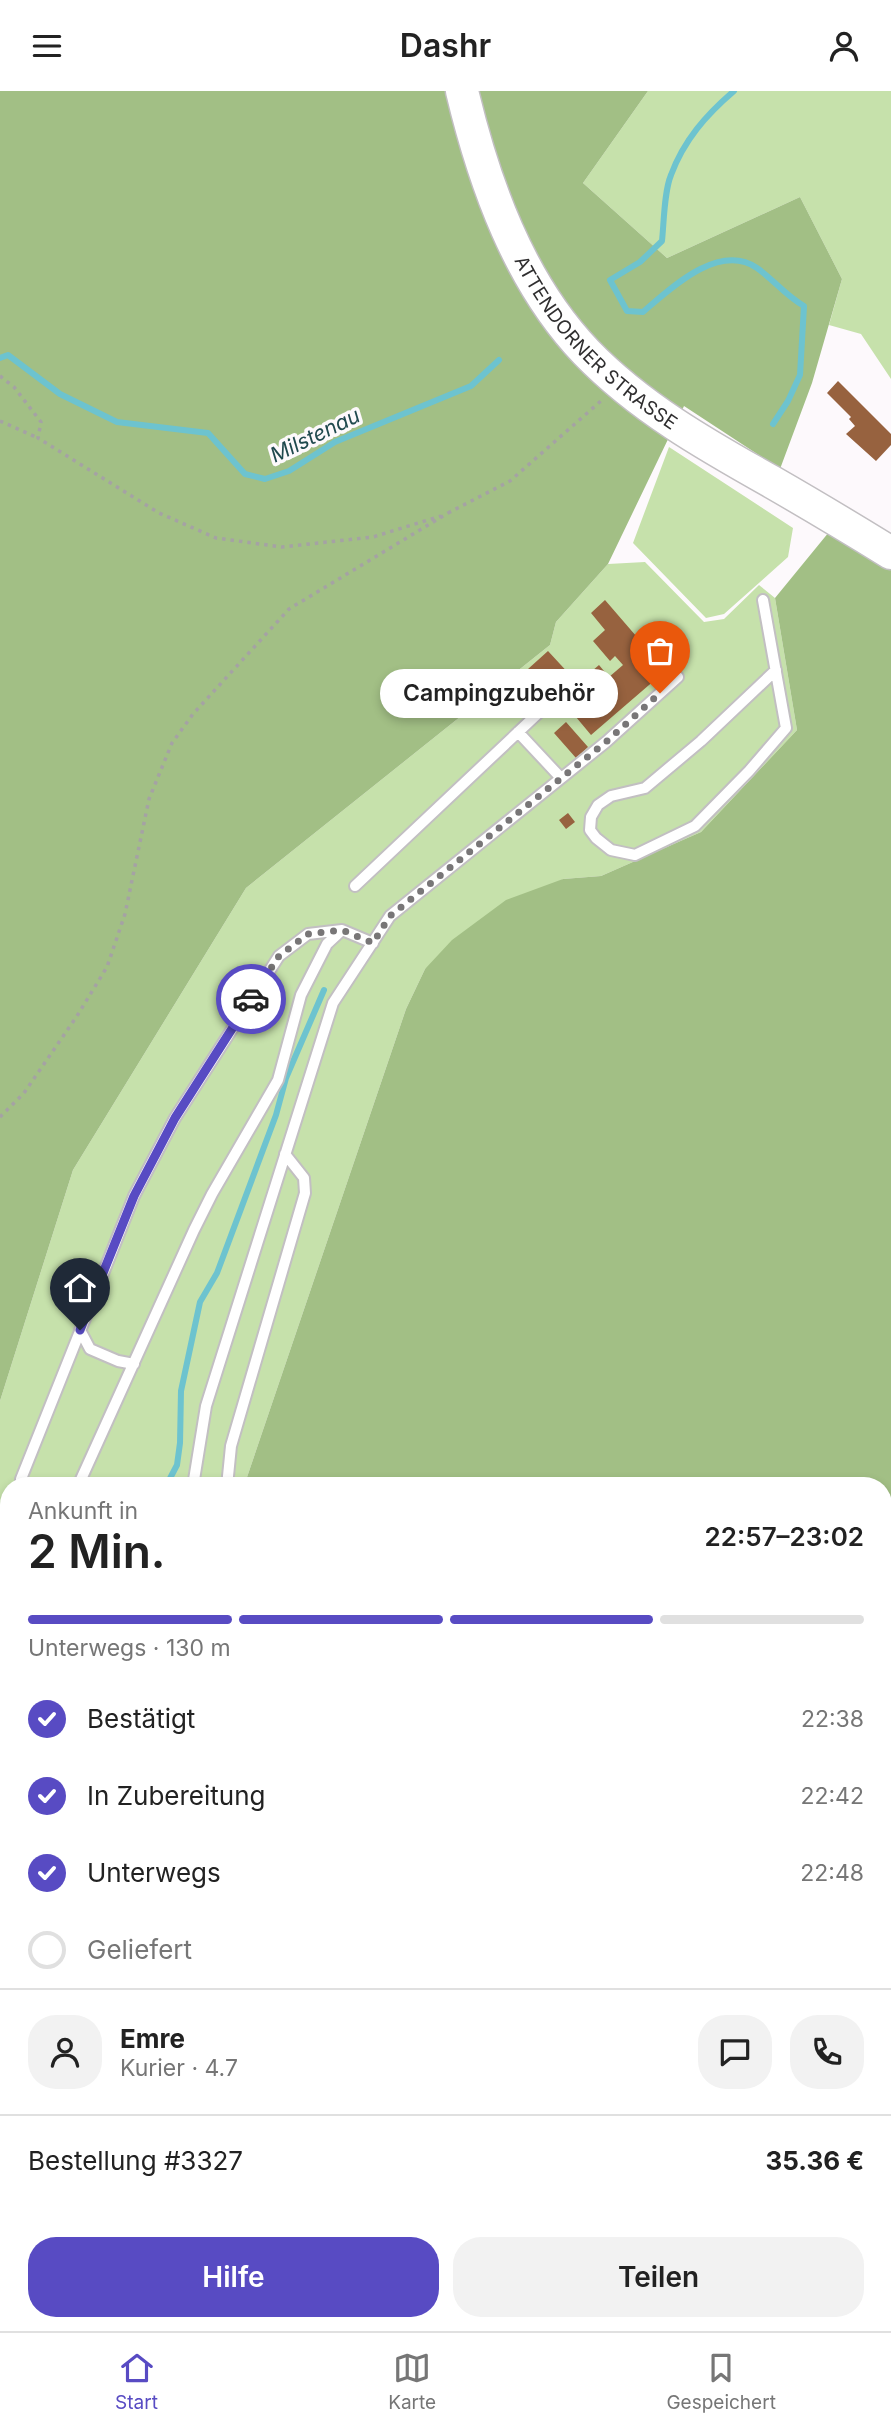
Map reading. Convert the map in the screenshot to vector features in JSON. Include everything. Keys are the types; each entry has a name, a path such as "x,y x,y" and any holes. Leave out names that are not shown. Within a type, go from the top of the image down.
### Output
{"main road":[{"name":"ATTENDORNER STRASSE","path":"462,91 486,175 526,268 553,312 585,351 618,383 682,429 891,553"}],"lane":[{"path":"763,600 776,670 786,728 749,771 695,826 635,855 611,850 596,838 590,830 591,817 598,805 611,796 645,788 701,741 776,670"},
{"path":"194,1477 206,1406 333,1003 390,916 606,742 678,677"},
{"path":"355,886 549,703"},
{"path":"518,732 561,778"},
{"path":"22,1477 134,1196 175,1118 279,956 308,934 342,930 373,943"},
{"path":"82,1477 212,1194 278,1080 301,995 327,944 342,930"},
{"path":"228,1477 231,1446 305,1193 304,1178 285,1154"},
{"path":"80,1330 90,1349 118,1361 134,1364"}],"path":[{"path":"0,376 14,387 41,422 38,438"},
{"path":"0,1117 23,1093 107,967 125,914 149,799 172,743 193,714 289,609 448,513 510,481 593,410 618,383"},
{"path":"0,421 38,438 159,513 216,538 282,547 373,537 448,513"}],"green space":[{"path":"0,91 648,91 583,183 667,258 800,197 842,279 812,383 780,469 684,406 608,564 556,622 550,645 246,888 73,1170 0,1401"},
{"path":"648,91 891,91 891,379 861,334 829,325 842,279 800,197 667,258 583,183"},
{"path":"669,447 793,528 788,557 724,614 706,618 633,543"},
{"path":"829,532 891,567 891,1477 247,1477 406,1009 425,969 452,940 506,900 563,879 601,876 701,832 797,730 775,598"},
{"path":"645,562 704,622 724,619 759,585 775,598 797,730 701,832 601,876 563,879 425,969 406,1009 247,1477 0,1477 0,1401 73,1170 246,888 550,645 556,622 608,564"}],"building":[{"path":"838,381 891,434 891,445 876,461 846,434 855,426 849,419 851,417 827,393"},
{"path":"605,600 649,651 667,634 685,654 591,735 571,711 581,702 571,689 599,665 609,677 623,665 615,656 610,661 593,641 605,630 591,613"},
{"path":"548,651 572,677 531,714 507,688"},
{"path":"566,722 588,747 576,758 554,733"},
{"path":"568,813 575,822 566,829 559,820"}],"waterway":[{"path":"734,91 697,129 676,162 667,190 662,241 640,262 610,280 627,311 643,312 696,271 712,264 742,261 757,268 804,306 800,375 773,424"},
{"name":"Milstenau","path":"0,358 8,355 60,394 117,422 208,433 245,474 265,479 289,471 335,442 471,386 499,360"},
{"path":"171,1477 177,1465 181,1391 200,1302 217,1273 276,1115 286,1078 324,990"}],"way so far":[{"path":"251,999 279,956 308,934 342,930 373,943 390,916 606,742 660,693"}],"place":[{"name":"Campingzubehör","path":"660,693"}],"route":[{"path":"80,1330 134,1196 175,1118 251,999"}]}
